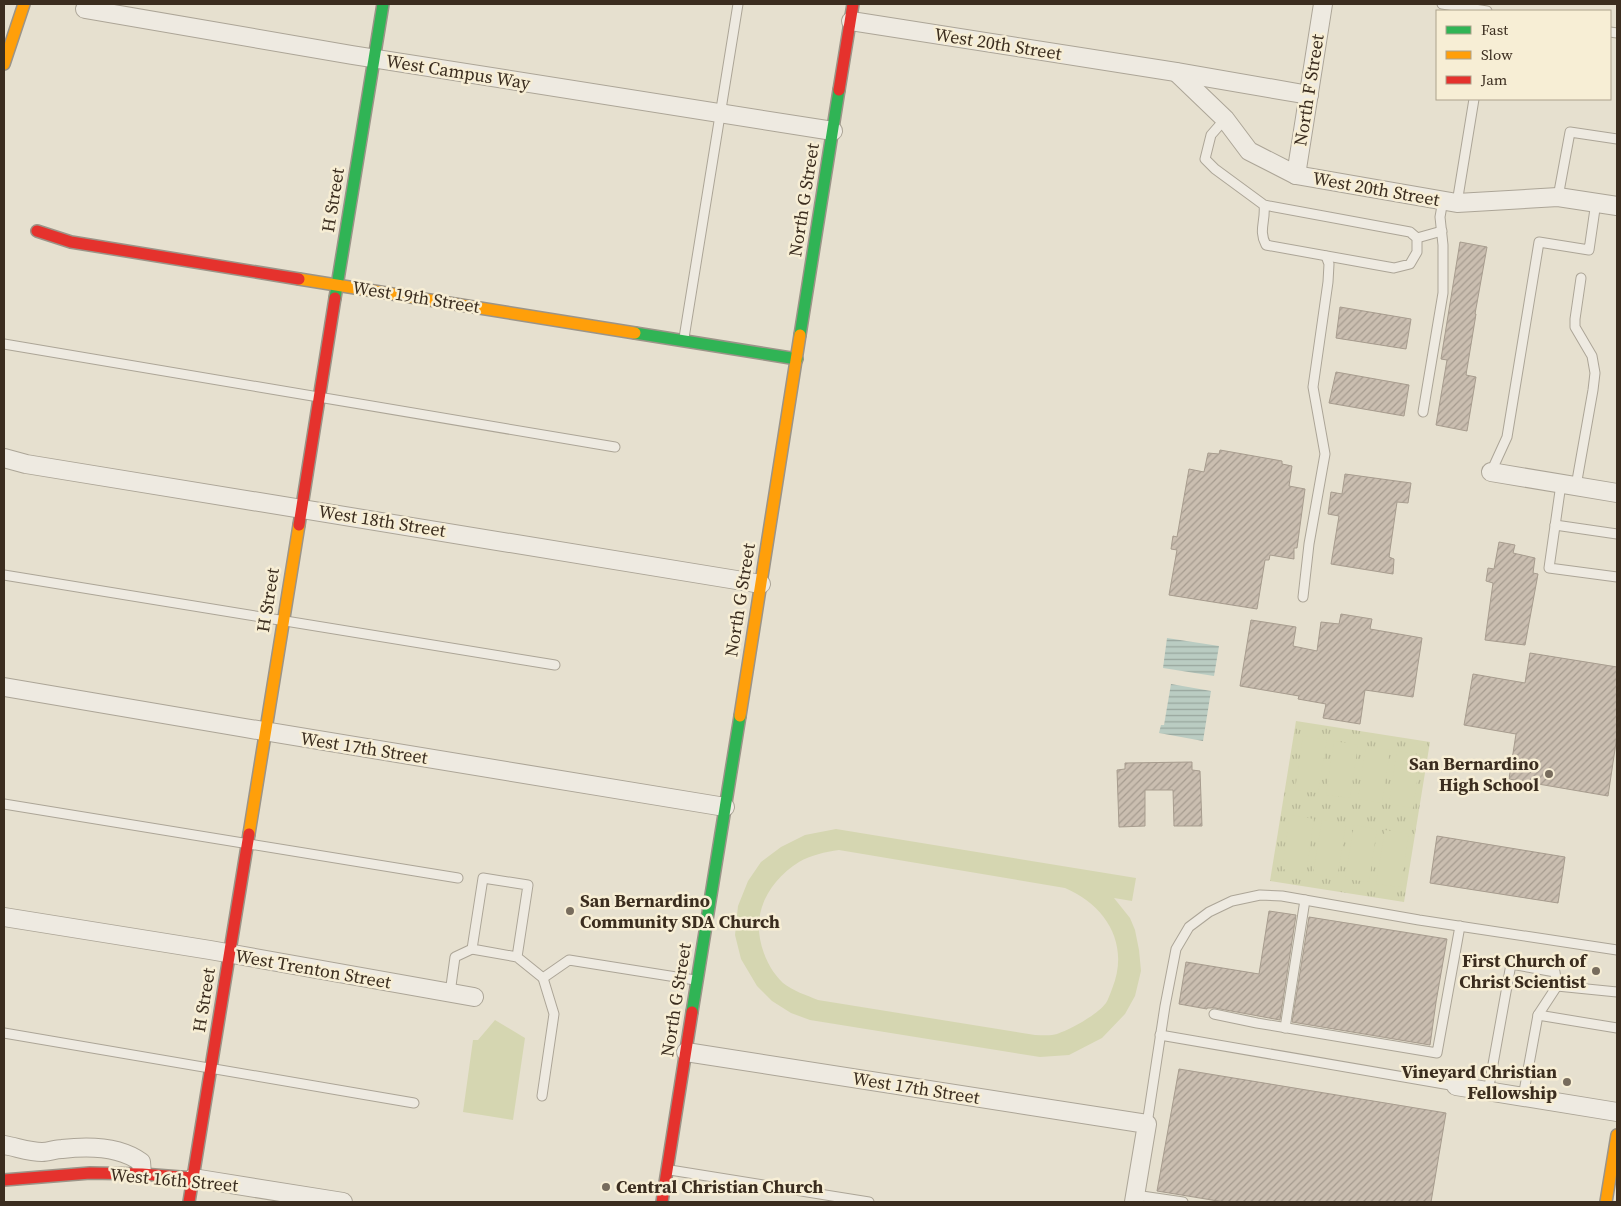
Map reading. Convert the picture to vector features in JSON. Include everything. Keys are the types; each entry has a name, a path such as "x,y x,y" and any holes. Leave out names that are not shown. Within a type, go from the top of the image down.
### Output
{"main road":[{"path":"4,64 24,4"},
{"name":"H Street","path":"189,1202 383,4"},
{"name":"North G Street","path":"662,1202 852,12"},
{"name":"West 19th Street","path":"37,231 72,242 797,359"},
{"path":"1606,1202 1617,1135"},
{"name":"West 16th Street","path":"4,1180 90,1173 142,1174 193,1178"}],"street":[{"name":"North F Street","path":"1296,175 1323,4"},
{"name":"West Campus Way","path":"85,8 374,58 833,131"},
{"name":"West 20th Street","path":"852,12 1308,95"},
{"name":"West 20th Street","path":"1176,72 1225,120 1249,151 1296,175 1450,201 1558,197 1617,206"},
{"name":"West 18th Street","path":"4,458 36,466 760,584"},
{"path":"1491,472 1617,493"},
{"name":"West 17th Street","path":"4,687 725,806"},
{"name":"West Trenton Street","path":"4,917 474,997"},
{"name":"West 17th Street","path":"686,1052 1147,1124"},
{"path":"1456,1086 1617,1112"},
{"path":"1135,1198 1147,1124"},
{"path":"4,1145 42,1152 74,1147 108,1149 135,1158 141,1162 142,1174"},
{"name":"West 16th Street","path":"193,1178 343,1202"}],"lane":[{"path":"683,341 738,4"},
{"path":"1442,4 1481,10"},
{"path":"1423,412 1443,293 1443,244 1440,217 1450,201 1474,100"},
{"path":"1225,120 1211,135 1205,159 1215,169 1264,205 1410,232 1417,238 1417,252 1410,264 1394,268 1266,245 1261,236 1265,212 1264,205"},
{"path":"1558,197 1570,132 1617,139"},
{"path":"1491,472 1507,436 1539,242 1589,250 1596,202"},
{"path":"1417,238 1442,231"},
{"path":"1303,597 1309,544 1325,454 1313,387 1328,282 1329,264 1326,256"},
{"path":"1581,278 1575,327 1592,356 1595,373 1594,390 1556,525 1549,568 1617,577"},
{"path":"4,344 615,447"},
{"path":"1556,525 1617,534"},
{"path":"4,574 555,665"},
{"path":"4,804 458,878"},
{"path":"472,949 483,878 528,885 517,957"},
{"path":"1147,1124 1160,1035 1176,949 1189,927 1210,912 1232,901 1260,895 1282,896 1617,950"},
{"path":"1285,1028 1305,900"},
{"path":"1214,1014 1257,1024 1437,1053 1460,926"},
{"path":"450,993 455,957 472,949 517,957 543,978 554,1014 542,1096"},
{"path":"543,978 569,960 698,980"},
{"path":"1488,1092 1511,964 1555,972 1557,986 1538,1015 1523,1097"},
{"path":"1557,986 1617,992"},
{"path":"1538,1015 1617,1028"},
{"path":"4,1033 414,1103"},
{"path":"1160,1035 1456,1086"},
{"path":"667,1170 869,1202"},
{"path":"1135,1198 1183,1202"}],"green space":[{"path":"1296,721 1430,742 1404,902 1270,881"},
{"path":"1303,736 1327,740 1318,793 1295,790"},
{"path":"1334,741 1358,745 1350,798 1326,795"},
{"path":"1366,746 1390,750 1382,803 1358,799"},
{"path":"1397,751 1421,755 1413,808 1389,804"},
{"path":"1290,815 1314,819 1306,873 1282,869"},
{"path":"1322,820 1346,824 1337,878 1313,874"},
{"path":"1354,825 1377,829 1369,882 1345,879"},
{"path":"836,829 1136,878 1132,901 1114,898 1130,918 1135,930 1141,971 1135,996 1125,1014 1102,1038 1069,1055 1040,1057 810,1020 791,1013 772,1001 757,986 741,959 735,935 738,906 748,881 761,862 781,847 805,835","holes":["839,850 1065,888 1093,905 1111,929 1116,942 1118,957 1117,973 1112,989 1102,1008 1083,1021 1055,1035 1035,1035 818,1000 800,993 779,979 768,963 760,939 760,916 767,895 773,885 799,862 813,856"]},
{"path":"1385,830 1409,834 1400,887 1376,884"},
{"path":"495,1020 525,1038 513,1120 463,1112 473,1040 478,1040"}],"shaded area":[{"path":"1167,638 1219,646 1214,676 1163,668"},
{"path":"1171,684 1211,691 1203,741 1159,733 1161,725 1164,725"}],"building":[{"path":"1460,242 1487,247 1466,375 1476,377 1467,431 1436,425 1447,360 1441,359"},
{"path":"1340,307 1411,319 1406,349 1336,338"},
{"path":"1336,372 1409,385 1404,416 1329,403"},
{"path":"1220,450 1282,461 1282,464 1292,466 1289,486 1305,489 1297,548 1294,548 1294,559 1270,555 1269,560 1265,560 1257,609 1169,595 1177,550 1171,549 1173,536 1177,537 1189,469 1204,472 1208,453 1219,454"},
{"path":"1345,474 1411,483 1408,503 1397,502 1389,557 1394,559 1393,574 1331,564 1339,516 1328,514 1331,492 1342,494"},
{"path":"1499,542 1515,545 1513,553 1535,558 1533,573 1538,574 1525,645 1485,640 1493,583 1486,581 1488,568 1494,569"},
{"path":"1341,614 1372,619 1370,629 1422,638 1413,697 1365,690 1360,724 1323,718 1326,704 1298,699 1299,696 1240,686 1251,620 1296,627 1293,646 1317,651 1321,622 1339,624"},
{"path":"1530,653 1617,667 1617,736 1608,796 1509,779 1516,734 1464,725 1473,674 1525,683"},
{"path":"1192,762 1192,770 1200,771 1202,826 1174,826 1173,790 1145,790 1145,826 1119,827 1117,770 1125,769 1125,763"},
{"path":"1437,836 1565,857 1558,903 1430,883"},
{"path":"1269,911 1296,915 1280,1020 1215,1008 1207,1009 1179,1004 1186,962 1259,974"},
{"path":"1309,917 1447,939 1430,1045 1292,1022"},
{"path":"1179,1069 1446,1113 1431,1202 1224,1202 1157,1191"}],"traffic: fast":[{"path":"335,298 383,4"},
{"path":"800,335 839,90"},
{"path":"635,333 797,359"},
{"path":"692,1012 740,716"}],"traffic: slow":[{"path":"4,64 24,4"},
{"path":"299,279 635,333"},
{"path":"740,716 800,335"},
{"path":"249,834 299,525"},
{"path":"1606,1202 1617,1135"}],"traffic: jam":[{"path":"839,90 853,4"},
{"path":"37,231 71,242 299,279"},
{"path":"299,525 335,298"},
{"path":"189,1202 249,834"},
{"path":"662,1202 692,1012"},
{"path":"4,1180 90,1173 142,1174 193,1178"}],"place":[{"name":"San Bernardino High School","path":"1549,774"},
{"name":"San Bernardino Community SDA Church","path":"570,911"},
{"name":"First Church of Christ Scientist","path":"1596,971"},
{"name":"Vineyard Christian Fellowship","path":"1567,1082"},
{"name":"Central Christian Church","path":"606,1187"}]}
